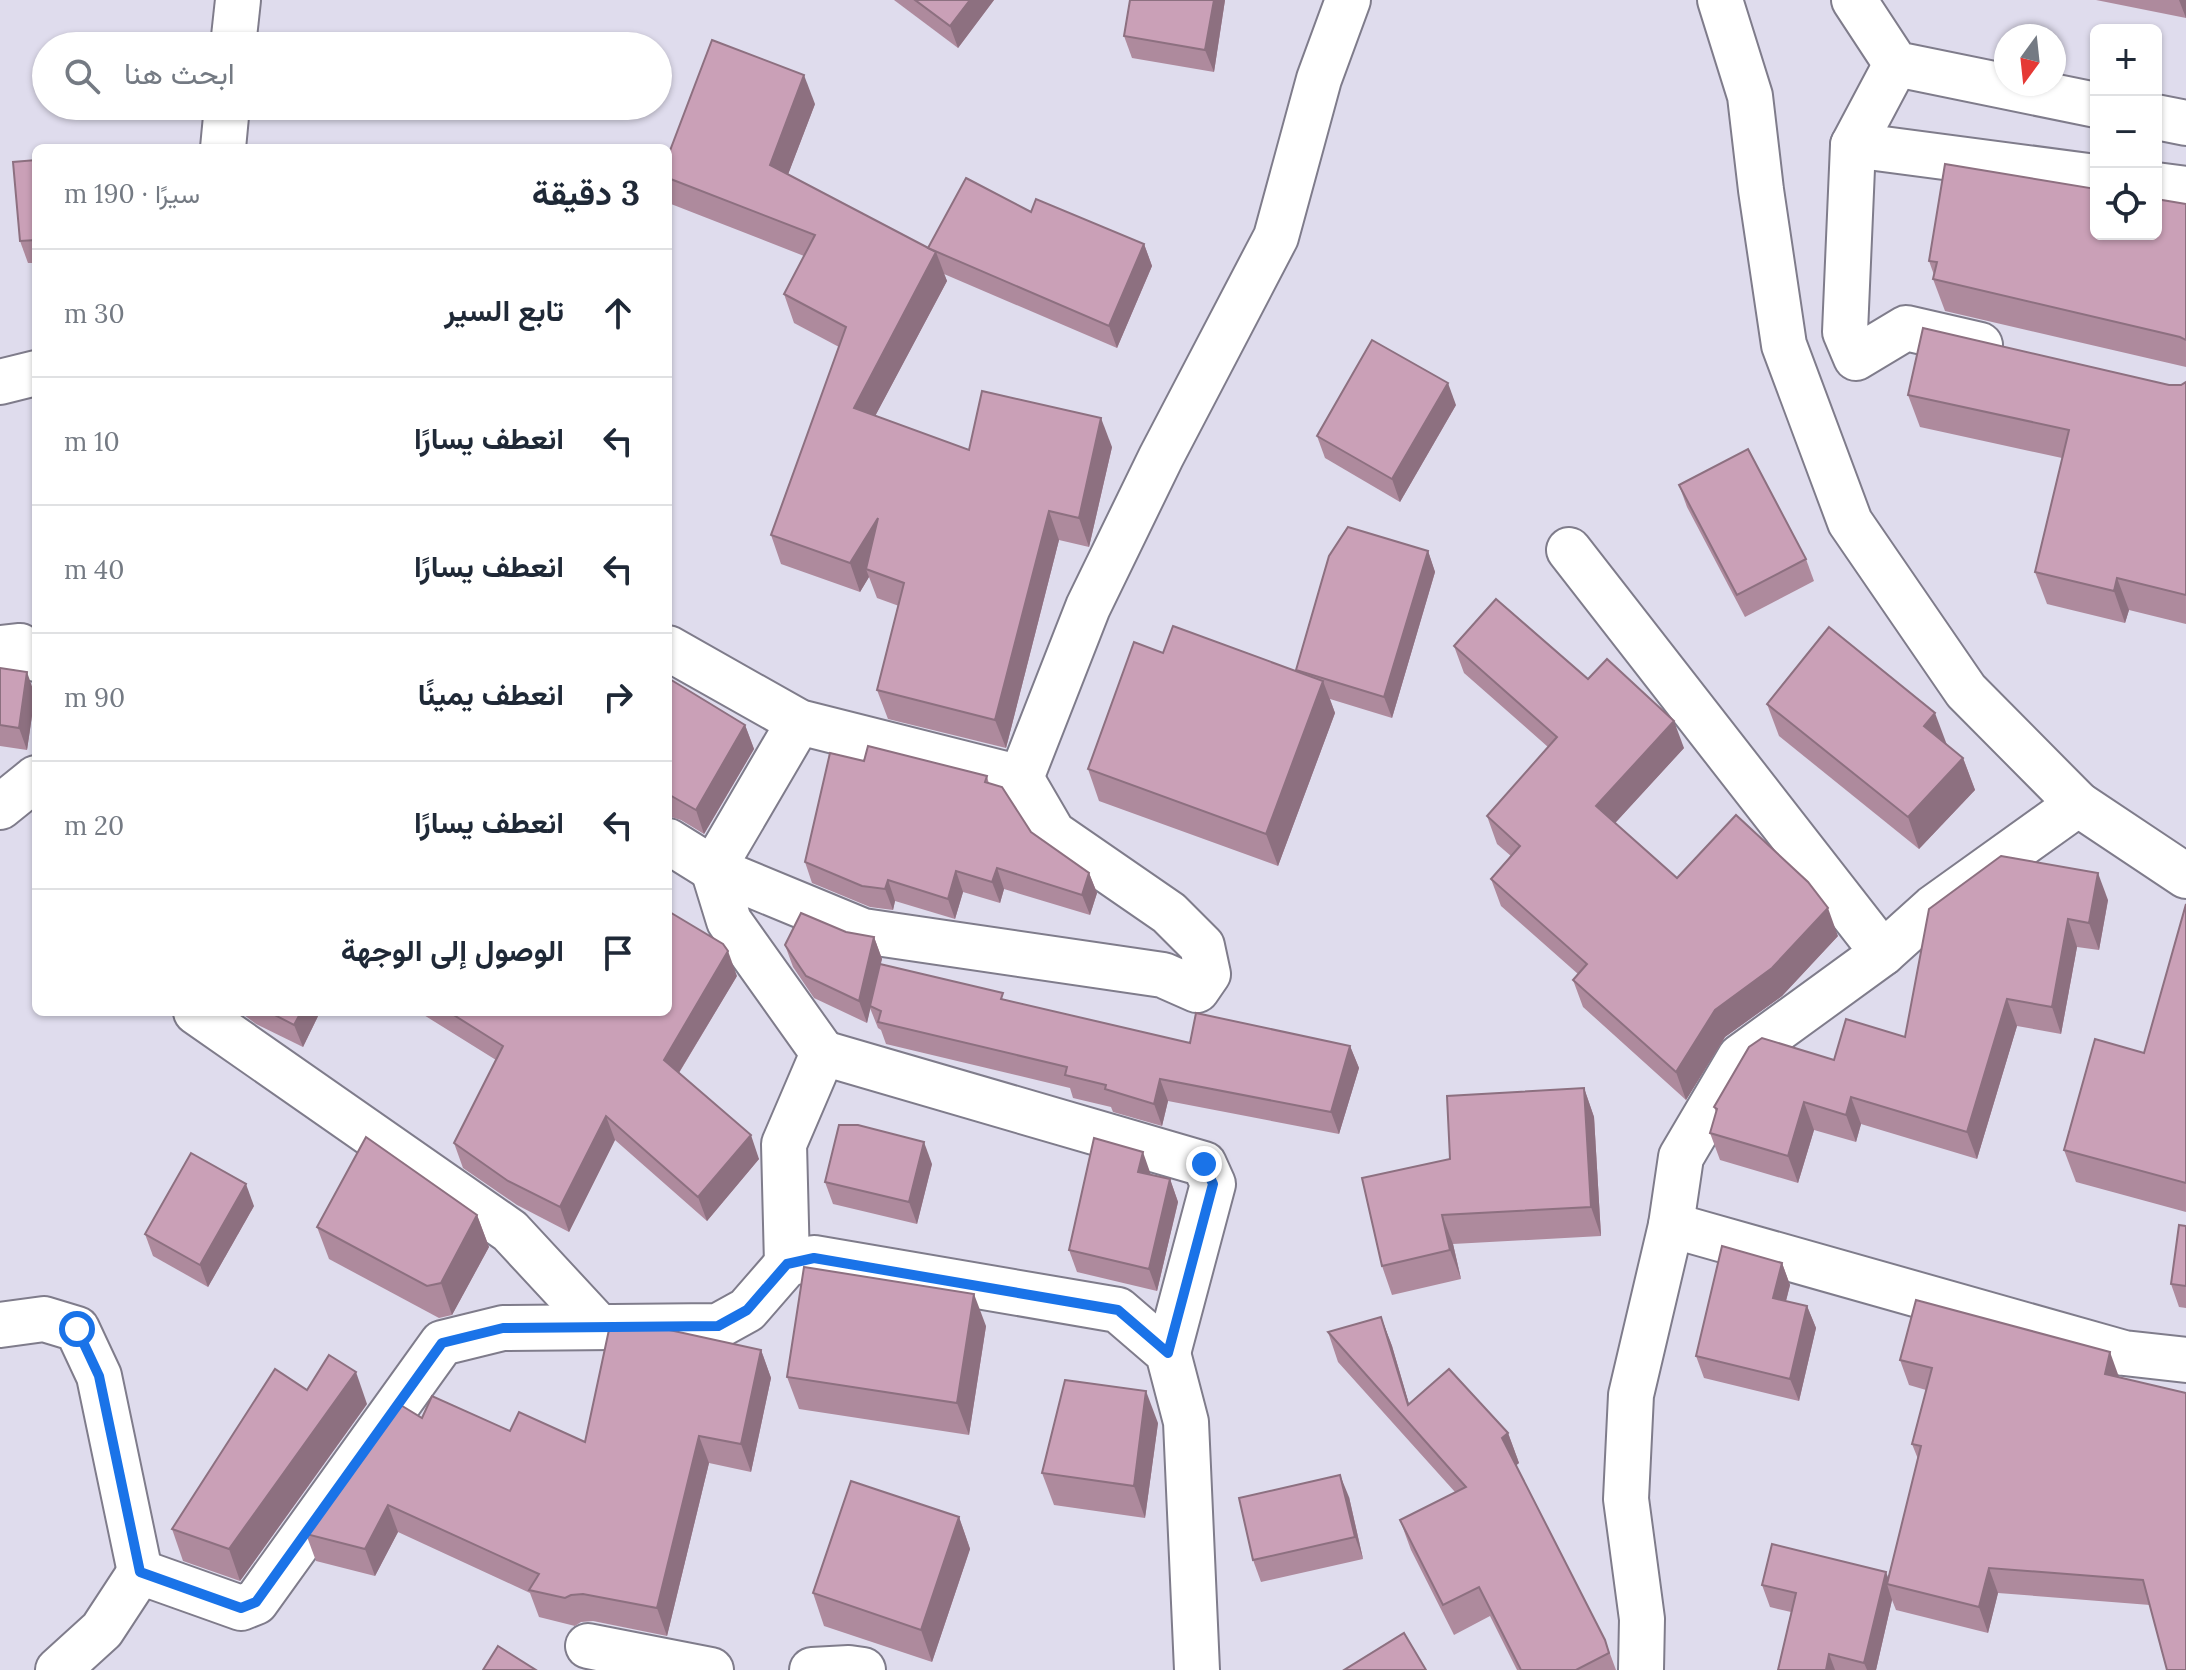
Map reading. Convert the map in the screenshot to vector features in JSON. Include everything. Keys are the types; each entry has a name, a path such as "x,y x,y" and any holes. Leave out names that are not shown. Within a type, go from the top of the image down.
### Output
{"street":[{"path":"235,32 238,0"},
{"path":"1021,778 1088,607 1161,457 1276,237 1319,79 1348,0"},
{"path":"1720,0 1750,96 1784,345 1850,522 1966,691 2078,804 2186,876"},
{"path":"1854,0 1896,64 2090,104"},
{"path":"1896,64 1853,145 1845,332 1856,358 1906,328 2015,353"},
{"path":"2162,118 2186,123"},
{"path":"223,144 226,120"},
{"path":"1853,145 2090,176"},
{"path":"2162,186 2186,189"},
{"path":"0,382 32,374"},
{"path":"1569,550 1883,953"},
{"path":"0,648 20,646 32,656"},
{"path":"672,650 799,722 1021,778 1053,833 1169,913 1202,946 1208,974 1197,990 1163,975 863,931 713,869 672,843"},
{"path":"799,722 713,869 729,921 823,1053 1204,1164 1213,1184 1168,1353 1186,1422 1197,1670"},
{"path":"0,807 32,781"},
{"path":"1641,1670 1642,1619 1626,1499 1631,1395 1671,1225 1681,1157 1740,1057 1883,953 1933,908 2078,804"},
{"path":"202,1016 510,1231 599,1327"},
{"path":"787,1264 784,1144 823,1053"},
{"path":"1671,1225 2124,1353 2186,1360"},
{"path":"140,1572 241,1608 256,1602 442,1343 503,1328 718,1326 747,1310 787,1264 814,1258 1118,1310 1168,1353"},
{"path":"0,1325 44,1319 77,1329 99,1376 140,1572 102,1630 58,1670"},
{"path":"588,1646 711,1670"},
{"path":"812,1670 863,1670"}],"building":[{"path":"915,0 970,0 950,26"},
{"path":"1130,0 1214,0 1205,50 1124,36"},
{"path":"712,40 804,75 770,165 936,252 854,408 969,450 982,391 1101,418 1079,518 1049,511 995,720 877,690 904,583 866,569 878,518 850,563 771,535 846,327 784,294 815,235 672,180 672,145"},
{"path":"32,160 32,240 20,241 13,162"},
{"path":"1945,164 2090,188 2090,240 2162,240 2162,200 2186,204 2186,340 1933,279 1937,262 1929,261"},
{"path":"966,178 1031,212 1036,199 1144,244 1109,326 928,248"},
{"path":"1923,328 2169,385 2186,382 2186,595 2117,578 2114,591 2035,572 2069,430 1908,395"},
{"path":"1372,340 1448,383 1392,479 1317,436"},
{"path":"1748,449 1806,559 1737,595 1679,485"},
{"path":"1348,527 1428,551 1384,697 1296,670 1329,556"},
{"path":"1496,599 1588,679 1607,659 1674,721 1596,806 1677,878 1736,815 1808,882 1828,908 1772,968 1715,1010 1676,1072 1573,980 1587,964 1491,879 1520,846 1487,816 1557,737 1454,646"},
{"path":"1173,626 1323,681 1266,834 1088,769 1134,642 1163,653"},
{"path":"1829,627 1935,713 1924,726 1963,758 1908,817 1767,704"},
{"path":"0,668 27,672 19,728 0,725"},
{"path":"672,680 745,725 696,810 672,796"},
{"path":"868,746 987,776 985,782 1002,787 1031,832 1089,873 1082,895 997,868 992,882 956,871 948,899 888,880 885,889 862,886 805,862 830,753 864,761"},
{"path":"2001,856 2098,873 2089,923 2068,919 2052,1007 2007,999 1967,1132 1851,1097 1846,1115 1804,1102 1788,1156 1710,1133 1717,1109 1714,1107 1749,1047 1762,1038 1834,1060 1846,1019 1905,1037 1929,909"},
{"path":"2186,904 2186,1183 2064,1150 2095,1039 2144,1053"},
{"path":"672,913 723,944 728,951 664,1060 751,1135 698,1197 606,1116 560,1207 508,1181 454,1143 503,1046 455,1016 672,1016"},
{"path":"801,913 846,932 874,937 859,1001 806,976 785,945"},
{"path":"880,964 1003,993 1001,999 1190,1043 1196,1013 1350,1046 1331,1112 1160,1079 1154,1104 1105,1089 1106,1085 1065,1075 1067,1067 878,1022 881,1011 870,1006"},
{"path":"277,1016 299,1016 294,1025"},
{"path":"1584,1088 1591,1207 1442,1215 1450,1250 1382,1266 1362,1178 1450,1159 1447,1096"},
{"path":"839,1125 858,1125 924,1142 909,1202 825,1182"},
{"path":"366,1137 477,1215 441,1283 427,1286 317,1227"},
{"path":"1094,1138 1143,1152 1138,1172 1170,1179 1149,1269 1069,1250"},
{"path":"191,1153 246,1184 200,1265 145,1234"},
{"path":"2179,1225 2186,1226 2186,1286 2171,1284"},
{"path":"1722,1246 1782,1263 1773,1298 1807,1306 1790,1379 1696,1356"},
{"path":"804,1267 974,1294 957,1403 787,1377"},
{"path":"1916,1300 2110,1352 2105,1374 2186,1393 2186,1670 2167,1670 2143,1580 1989,1568 1979,1607 1887,1584 1921,1446 1912,1444 1932,1368 1900,1360"},
{"path":"1381,1317 1408,1405 1449,1369 1508,1433 1502,1438 1609,1653 1576,1670 1521,1670 1479,1587 1443,1605 1400,1520 1466,1487 1328,1332"},
{"path":"642,1324 761,1350 741,1444 699,1436 657,1608 583,1594 565,1598 529,1590 539,1574 388,1505 365,1549 306,1534 399,1404 422,1418 432,1396 510,1431 519,1412 585,1442 610,1325"},
{"path":"329,1355 356,1372 229,1549 172,1529 275,1369 307,1390"},
{"path":"1065,1380 1146,1391 1134,1486 1042,1473"},
{"path":"1340,1475 1355,1537 1253,1560 1239,1498"},
{"path":"851,1481 959,1517 921,1630 813,1593"},
{"path":"1772,1544 1886,1572 1864,1663 1829,1654 1826,1670 1778,1670 1796,1593 1762,1585"},
{"path":"1404,1633 1426,1670 1344,1670"},
{"path":"498,1646 536,1670 483,1670"}],"route":[{"path":"77,1329 99,1376 140,1572 241,1608 256,1602 442,1343 503,1328 718,1326 747,1310 787,1264 814,1258 1118,1310 1168,1353 1213,1184 1204,1164"}]}
